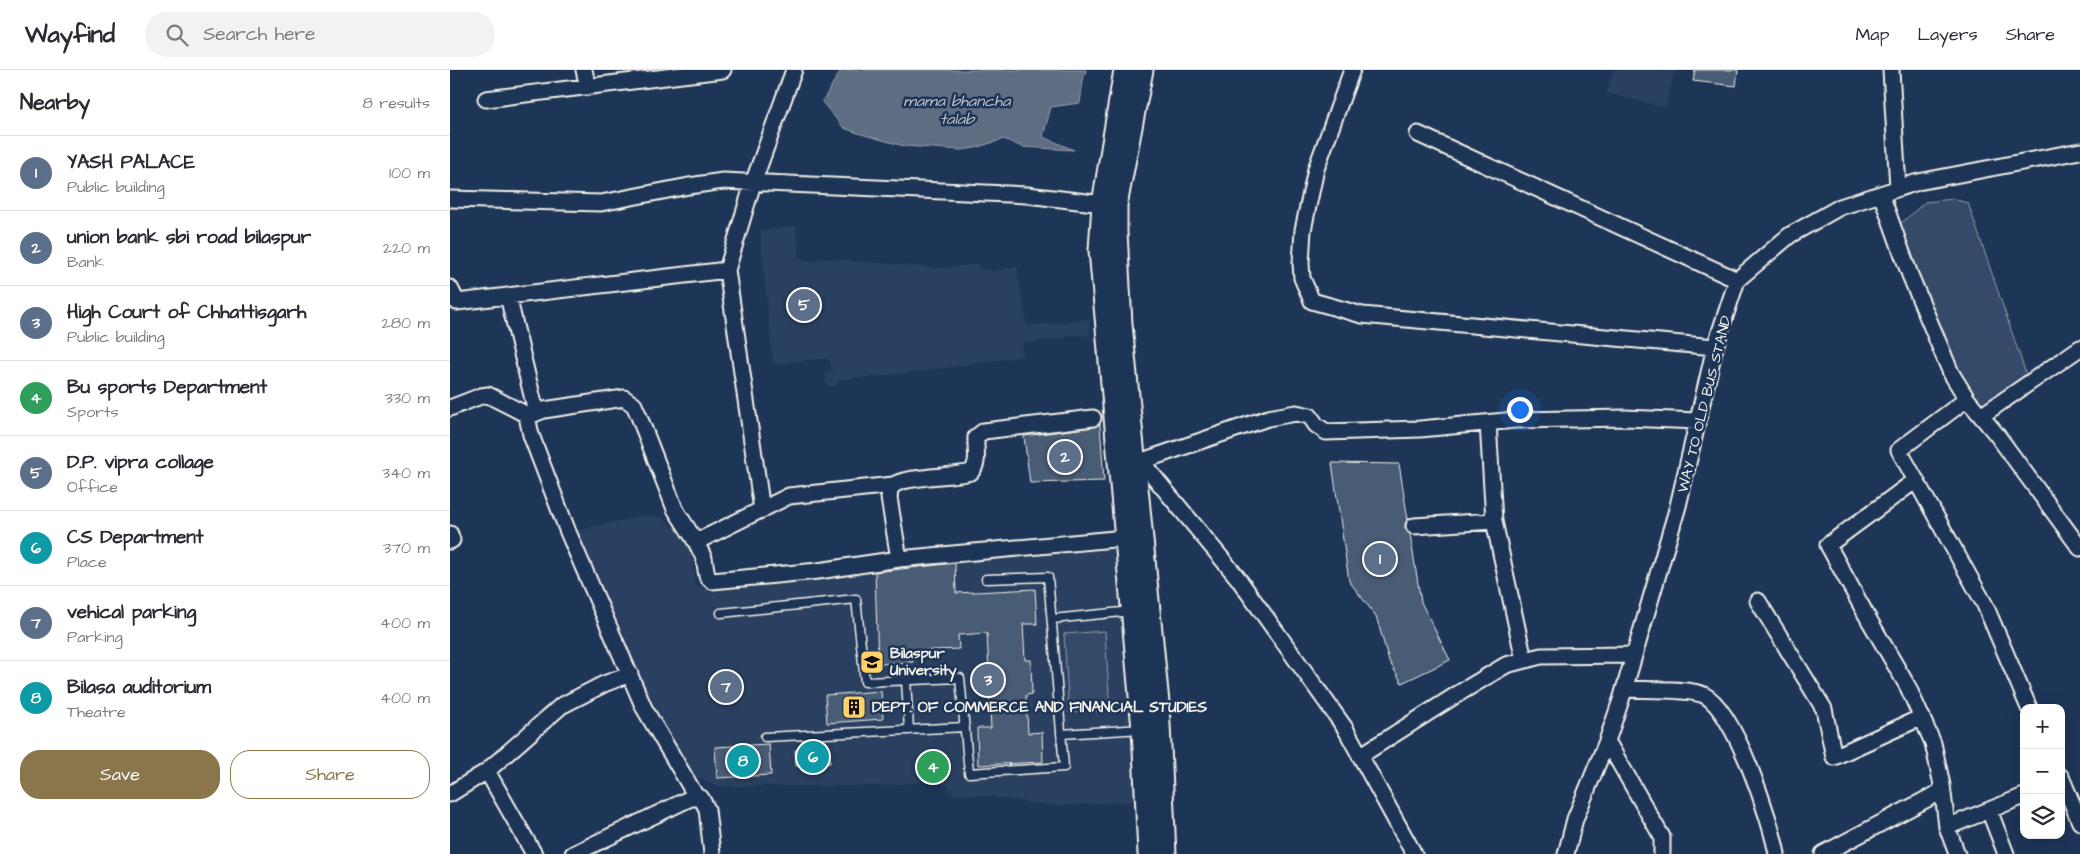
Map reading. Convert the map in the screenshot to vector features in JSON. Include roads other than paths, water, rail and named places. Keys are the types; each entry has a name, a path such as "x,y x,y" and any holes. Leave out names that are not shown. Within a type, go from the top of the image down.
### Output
{"main road":[{"path":"1125,70 1109,204 1121,324 1138,457 1141,536 1158,703 1150,729 1149,854"},
{"path":"1142,70 1109,204 1100,250 1133,611 1165,854"}],"street":[{"path":"584,70 588,87"},
{"path":"486,99 723,70"},
{"path":"762,510 726,270 753,183 794,70"},
{"path":"1352,70 1316,169 1303,230 1300,263 1302,278 1312,302 1362,315 1715,347"},
{"path":"1890,70 1898,188"},
{"path":"1418,134 1737,280 1790,234 1840,208 1918,182 1988,167 2080,151"},
{"path":"450,199 601,203 723,181 925,189 1109,204"},
{"path":"1880,194 1931,328 1951,373 1966,398 1982,416 2080,548"},
{"path":"450,288 457,302 726,270"},
{"name":"WAY TO OLD BUS STAND","path":"1566,854 1575,819 1607,741 1624,689 1678,506 1715,347 1737,280"},
{"path":"508,296 533,414 528,427 534,444 568,532 644,708 697,798"},
{"path":"1982,416 2080,348"},
{"path":"450,408 480,396 488,395 533,414 544,410 624,398 630,400 638,414 675,509 696,542 712,582 818,571 899,559 1126,538"},
{"path":"1966,398 1899,450 1985,605 2027,704"},
{"path":"1414,854 1345,728 1237,577 1138,457 1268,418 1296,413 1310,416 1316,425 1326,432 1420,429 1516,420 1625,418 1698,421"},
{"path":"696,542 789,496 893,485 907,481 971,472 975,468 976,463 976,437 984,430 1093,418"},
{"path":"1488,423 1494,520 1524,660"},
{"path":"1916,480 1828,545 1908,687 1934,743 1947,827 1957,854"},
{"path":"893,485 889,498 899,559"},
{"path":"1414,526 1494,520"},
{"path":"450,534 452,540 450,541"},
{"path":"1758,601 1824,709 1834,757 1922,717"},
{"path":"1360,756 1506,665 1540,656 1634,655"},
{"path":"450,794 487,771 561,706 591,690 630,674"},
{"path":"1624,689 1703,694 1718,707 1735,732 1771,827 1777,854"},
{"path":"1607,741 1662,837 1662,854"},
{"path":"487,771 534,854"},
{"path":"2065,783 2075,797 2080,822"},
{"path":"1822,854 1942,791"},
{"path":"573,854 691,798 702,798 707,809 712,854"},
{"path":"1947,827 2020,798"},
{"path":"1989,810 2006,854"}],"lane":[{"path":"720,613 856,599 865,682 960,678 969,774 1064,767 1048,577 986,579"},
{"path":"1052,619 1133,611"},
{"path":"906,680 909,730"},
{"path":"764,737 965,727"},
{"path":"1061,734 1150,729"}],"water":[{"name":"mama bhancha talab","path":"841,70 1086,70 1080,103 1051,107 1043,137 1074,150 1022,147 1004,139 975,148 961,150 904,146 861,134 844,128 822,102"}],"place":[{"name":"D.P. vipra collage","path":"804,305"},
{"name":"union bank sbi road bilaspur","path":"1065,457"},
{"name":"YASH PALACE","path":"1380,559"},
{"name":"Bilaspur University","path":"872,662"},
{"name":"High Court of Chhattisgarh","path":"988,680"},
{"name":"vehical parking","path":"726,687"},
{"name":"DEPT. OF COMMERCE AND FINANCIAL STUDIES","path":"854,707"},
{"name":"CS Department","path":"813,757"},
{"name":"Bilasa auditorium","path":"743,761"},
{"name":"Bu sports Department","path":"933,767"}]}
